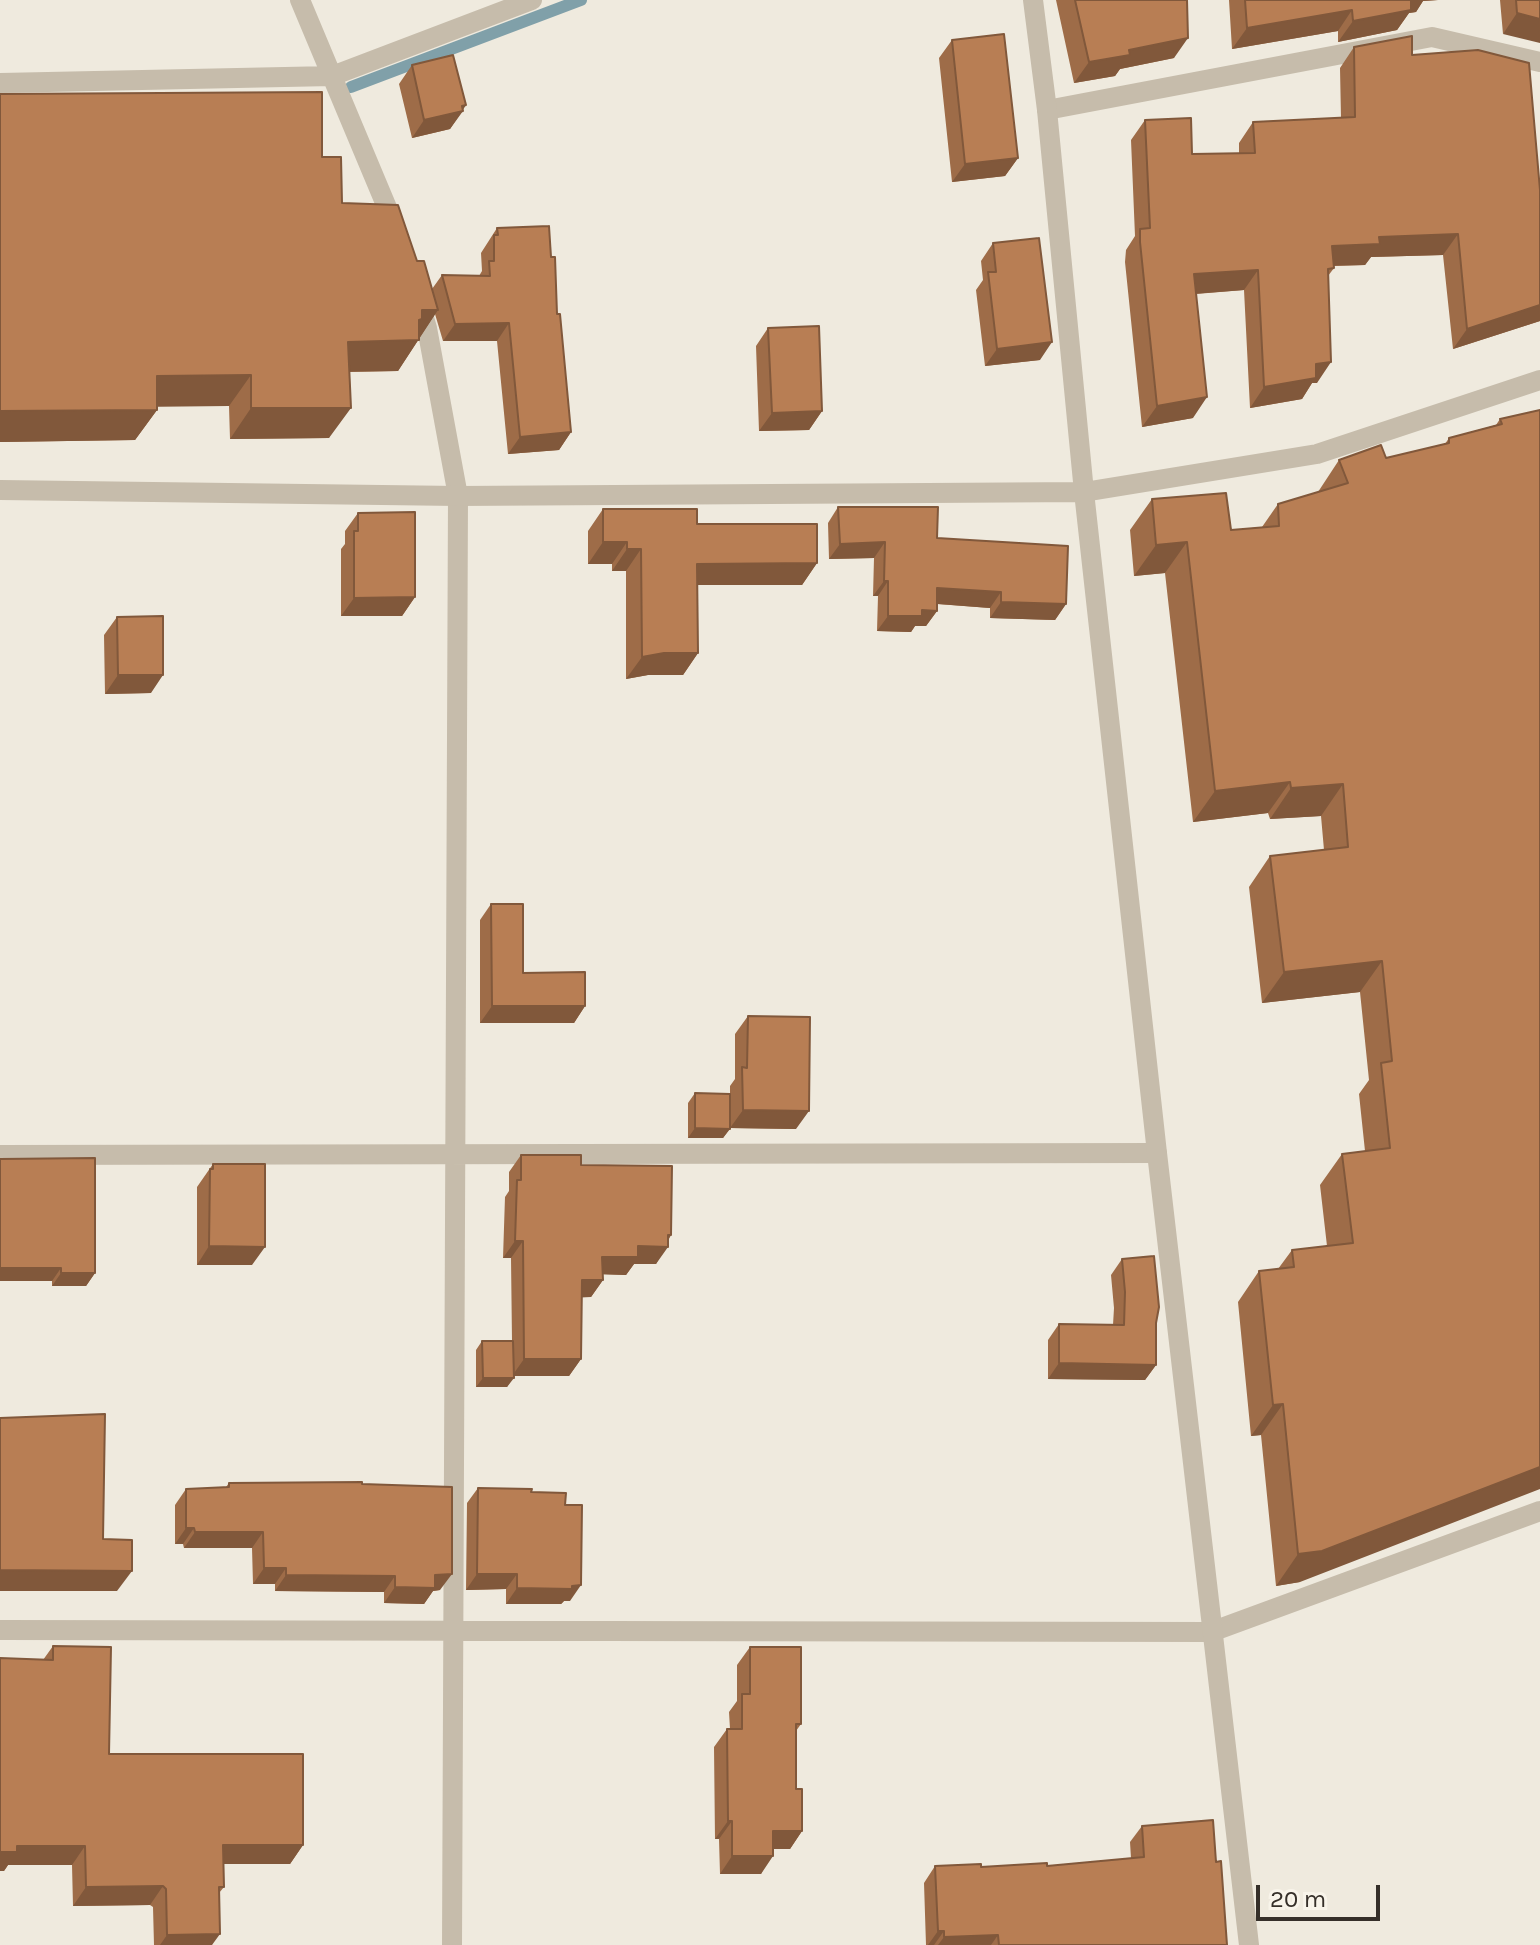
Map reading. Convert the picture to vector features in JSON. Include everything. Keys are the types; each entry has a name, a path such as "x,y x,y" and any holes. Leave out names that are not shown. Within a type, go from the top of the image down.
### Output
{"street":[{"path":"300,0 405,253"},
{"path":"0,83 332,76 532,0"},
{"path":"1033,0 1157,1153 1249,1945"},
{"path":"1047,110 1432,37 1540,62"},
{"path":"414,283 427,328 458,496 452,1945"},
{"path":"0,490 458,496 1084,492 1317,454 1540,380"},
{"path":"0,1155 1157,1153"},
{"path":"0,1630 1211,1632 1540,1511"}],"building":[{"path":"1075,0 1187,0 1188,38 1129,50 1130,55 1089,62"},
{"path":"1245,0 1411,0 1411,10 1353,21 1352,10 1247,28"},
{"path":"1516,0 1540,0 1540,19 1517,13"},
{"path":"1004,34 1018,158 965,164 952,40"},
{"path":"1412,36 1412,55 1478,50 1529,63 1540,190 1540,305 1467,329 1458,234 1379,237 1380,244 1332,246 1334,268 1328,269 1331,362 1316,364 1316,378 1264,387 1258,270 1194,274 1207,397 1157,406 1140,242 1140,229 1150,228 1145,120 1191,118 1192,154 1255,153 1253,122 1355,117 1354,47"},
{"path":"453,55 466,105 462,106 463,111 424,120 412,65"},
{"path":"322,92 322,157 341,157 342,203 398,205 417,261 424,261 438,310 422,310 419,340 348,342 351,408 251,408 251,375 157,376 157,410 0,411 0,94"},
{"path":"549,226 551,257 555,257 557,314 560,314 571,432 520,437 509,323 455,324 442,275 490,276 489,261 494,261 497,228"},
{"path":"1039,238 1052,342 997,349 988,272 996,272 993,243"},
{"path":"819,326 822,411 772,413 768,328"},
{"path":"1540,410 1540,1467 1322,1551 1298,1554 1283,1404 1273,1405 1259,1271 1294,1267 1292,1250 1353,1243 1342,1154 1390,1148 1381,1063 1392,1061 1382,961 1284,972 1270,856 1348,847 1343,784 1291,788 1290,782 1215,791 1187,542 1156,545 1152,499 1226,493 1231,530 1279,526 1278,504 1348,483 1339,460 1381,445 1386,458 1449,443 1449,438 1502,424 1500,419"},
{"path":"838,507 938,507 937,538 1068,546 1066,604 1001,602 1001,592 937,588 937,611 922,610 922,616 888,616 888,581 884,581 885,542 840,544"},
{"path":"603,509 697,509 697,524 817,524 817,563 697,564 698,653 664,653 642,657 641,549 627,549 627,542 603,542"},
{"path":"415,512 415,597 354,598 354,531 358,531 358,513"},
{"path":"163,616 163,675 118,675 117,617"},
{"path":"491,904 523,904 523,973 585,972 585,1006 492,1006"},
{"path":"748,1016 810,1017 809,1111 743,1110 742,1067 747,1068"},
{"path":"695,1093 730,1094 730,1129 695,1128"},
{"path":"521,1155 581,1155 581,1165 672,1166 671,1235 668,1235 668,1247 638,1246 638,1257 602,1257 603,1280 582,1280 581,1359 524,1359 523,1241 515,1241"},
{"path":"95,1158 95,1273 61,1273 61,1268 0,1268 0,1159"},
{"path":"213,1164 265,1164 265,1247 209,1246 210,1169 213,1169"},
{"path":"1154,1256 1159,1307 1156,1365 1059,1363 1059,1324 1124,1325 1122,1259"},
{"path":"482,1341 513,1341 514,1378 483,1378"},
{"path":"105,1414 103,1539 132,1540 132,1571 0,1570 0,1418"},
{"path":"362,1482 452,1487 452,1574 435,1575 435,1588 395,1587 395,1576 286,1575 286,1568 264,1568 263,1532 195,1532 194,1528 186,1528 186,1489 229,1487 229,1483"},
{"path":"478,1488 566,1493 565,1505 582,1505 581,1585 572,1586 572,1589 517,1588 517,1574 477,1574"},
{"path":"53,1646 111,1647 109,1754 303,1754 303,1845 223,1845 224,1887 219,1887 220,1934 167,1935 166,1889 163,1886 86,1887 85,1846 17,1846 17,1852 0,1852 0,1658 53,1660"},
{"path":"750,1647 801,1647 801,1724 796,1724 796,1789 802,1789 802,1831 773,1831 773,1856 732,1856 732,1821 728,1821 727,1729 742,1729 742,1694 750,1694"},
{"path":"1213,1820 1216,1862 1221,1861 1227,1945 999,1945 998,1935 944,1937 944,1931 938,1931 935,1866 1047,1863 1047,1866 1144,1857 1142,1826"}],"waterway":[{"path":"351,87 581,0"}]}
